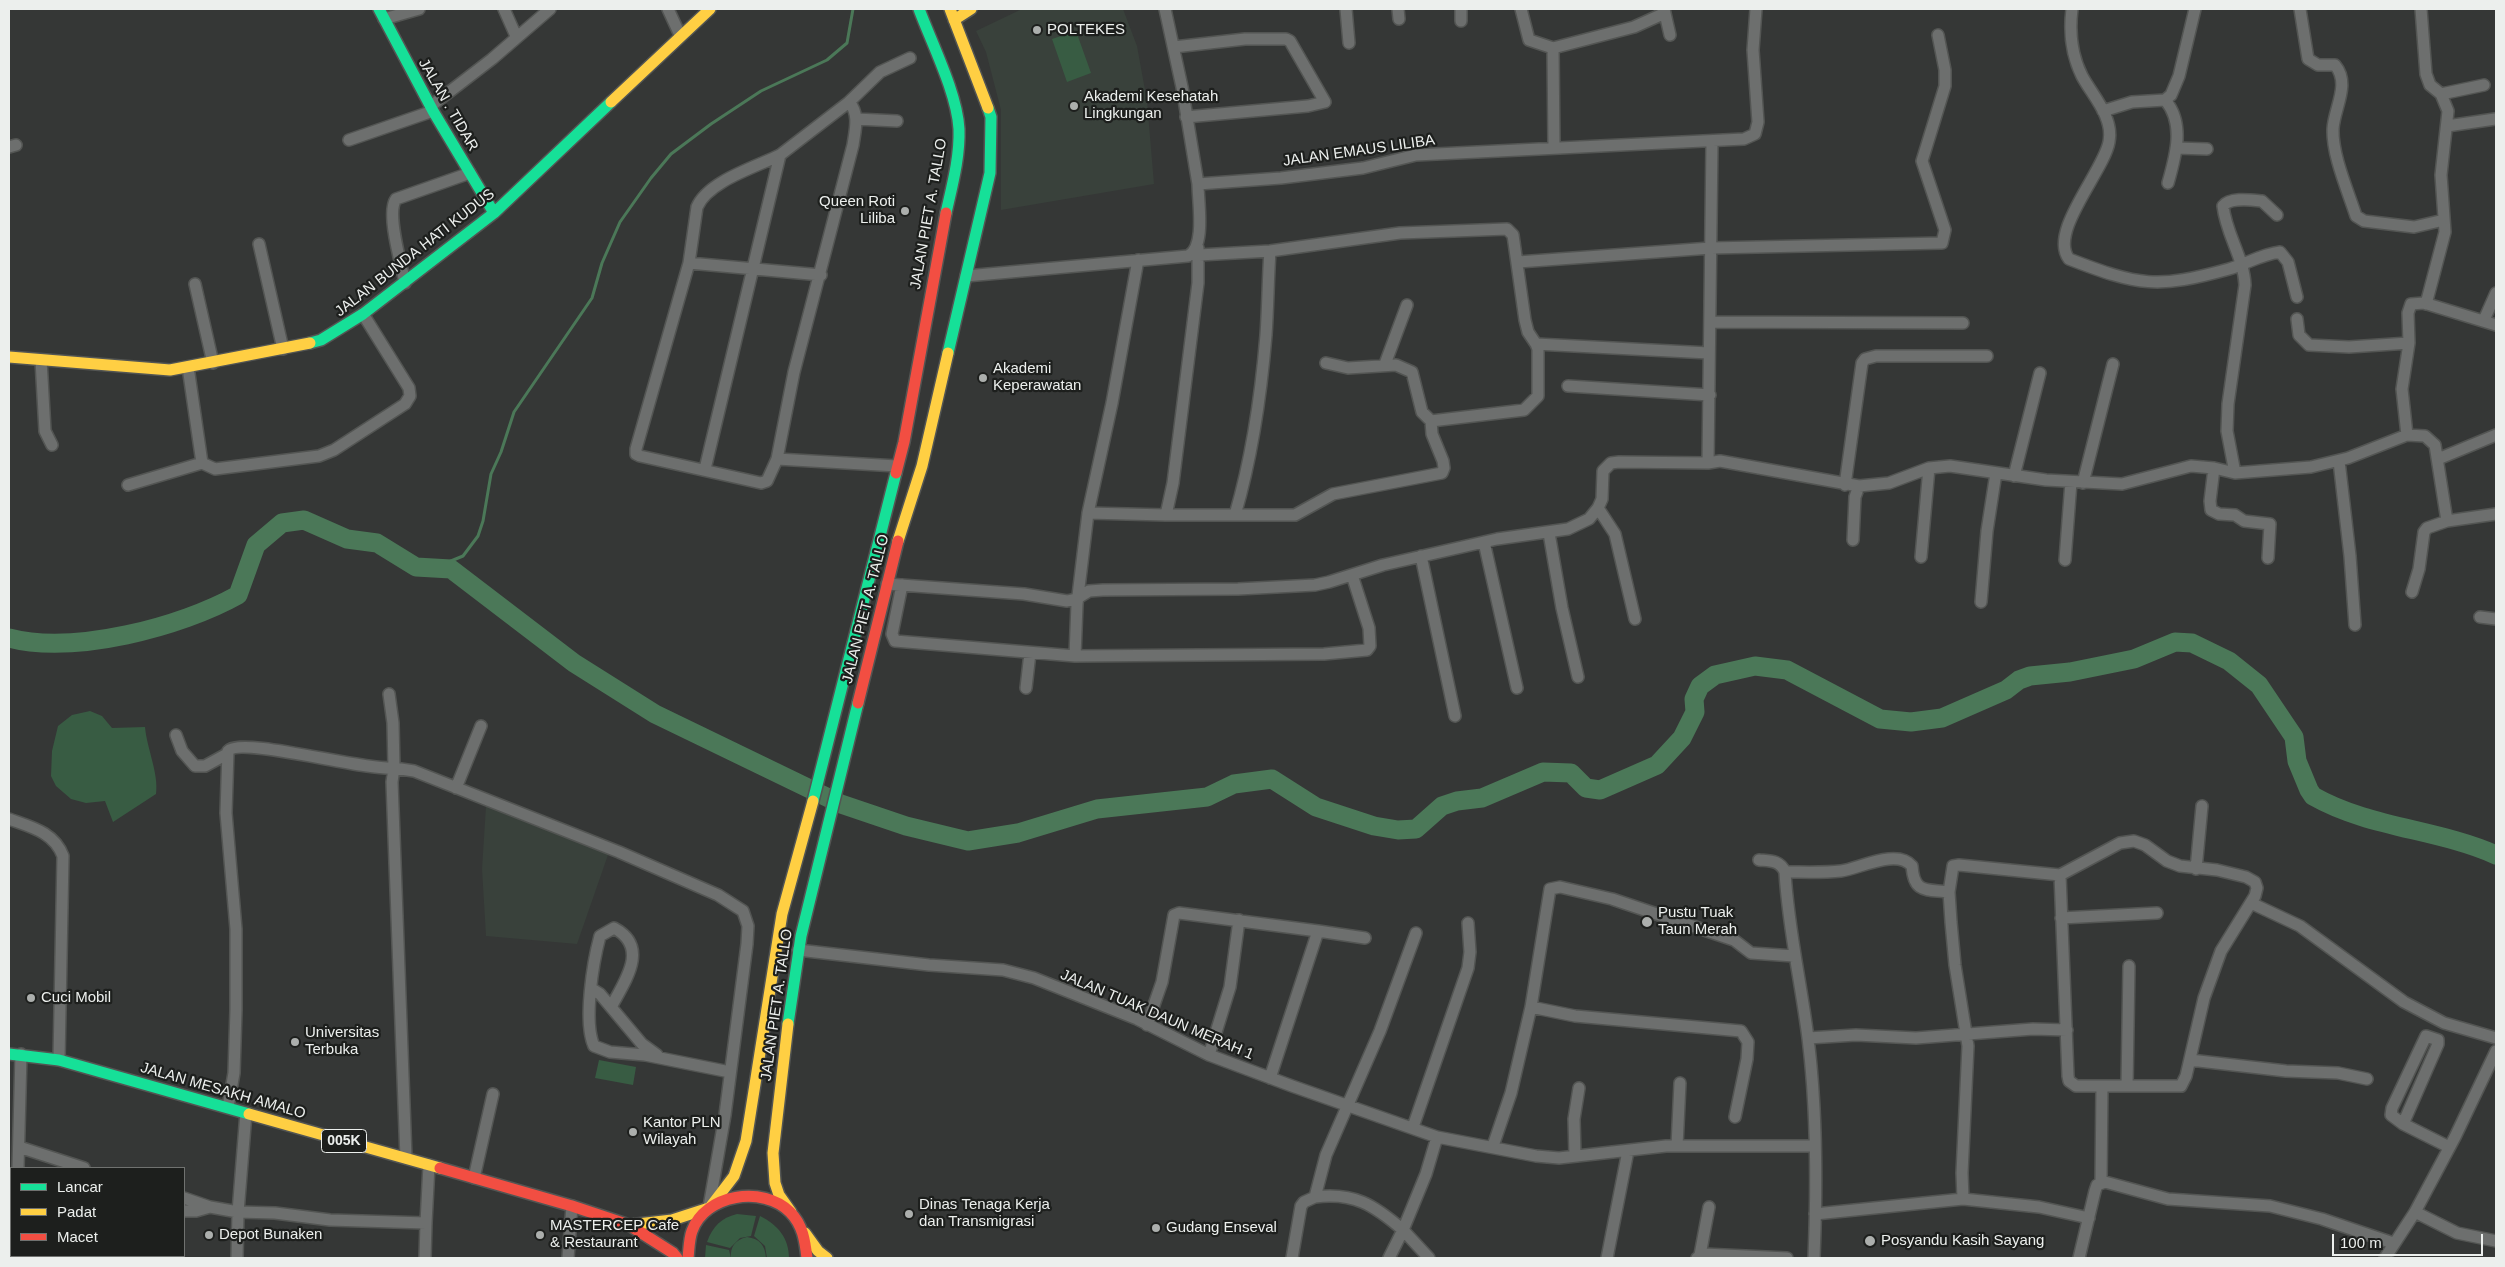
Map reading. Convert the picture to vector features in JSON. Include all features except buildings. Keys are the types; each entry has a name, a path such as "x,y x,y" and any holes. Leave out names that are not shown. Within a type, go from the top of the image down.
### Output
{"main road":[{"name":"JALAN BUNDA HATI KUDUS","path":"9,357 162,370 213,363 321,340 363,314 494,213 680,35 710,9"},
{"name":"JALAN PIET A. TALLO","path":"688,1258 690,1240 694,1228 709,1208 730,1186 737,1173 746,1141 782,914 846,674 897,466 911,406 925,319 956,169 959,130 954,105 919,9"},
{"path":"952,14 971,9"},
{"name":"JALAN . TIDAR","path":"382,14 432,109 494,213"},
{"name":"JALAN PIET A. TALLO","path":"797,1220 775,1183 772,1161 798,950 896,546 922,466 990,173 991,117 984,92 952,14"},
{"name":"JALAN MESAKH AMALO","path":"9,1054 59,1060 572,1206 629,1225 677,1258"},
{"name":"JALAN MESAKH AMALO","path":"629,1225 672,1220 709,1208 730,1197 755,1194 779,1203 797,1220"},
{"path":"797,1220 806,1243 807,1258"},
{"path":"797,1220 818,1251 827,1258"}],"street":[{"path":"382,14 419,9"},
{"path":"504,9 516,36"},
{"path":"349,140 432,109 550,9"},
{"path":"668,9 680,35"},
{"path":"1164,9 1174,47 1198,184 1200,233 1194,312 1173,483 1166,515"},
{"path":"1346,9 1349,43"},
{"path":"1522,9 1529,40 1553,48 1634,27 1664,11 1670,35"},
{"name":"JALAN EMAUS LILIBA","path":"1198,184 1281,178 1363,168 1416,155 1554,147 1712,142 1751,137 1757,130 1753,50 1756,9"},
{"path":"2072,9 2070,36 2074,57 2082,76 2103,112 2110,139 2108,148 2083,193 2067,229 2063,247 2069,259 2112,276 2138,282 2165,283 2189,280 2233,268 2241,263 2277,252 2283,254 2288,262 2297,297"},
{"path":"2103,112 2132,102 2165,100 2171,95 2175,87 2195,9"},
{"path":"2300,9 2308,58 2318,65 2335,65 2341,75 2341,96 2335,116 2333,135 2356,216 2364,221 2414,226 2444,220"},
{"path":"2421,9 2426,74 2430,85 2441,94 2448,111 2442,166 2443,245 2426,304"},
{"path":"1518,262 1710,248 1942,242 1945,230 1922,161 1945,86 1945,70 1938,35"},
{"path":"1174,47 1245,39 1286,38 1290,40 1325,102 1308,106 1186,117"},
{"path":"1553,48 1554,147"},
{"path":"849,102 854,109 856,119 854,145 794,372 777,459 767,480 761,483 636,454 636,448 689,263 697,207 703,195 747,170 780,155 849,102 880,72 910,58"},
{"path":"2441,94 2484,85"},
{"path":"2165,100 2175,111 2176,148 2168,182"},
{"path":"856,119 896,122"},
{"path":"2447,126 2495,119"},
{"path":"1708,463 1712,142"},
{"path":"2176,148 2207,149"},
{"path":"705,469 780,155"},
{"path":"405,282 391,216 392,204 396,199 470,173"},
{"path":"2235,472 2227,431 2228,404 2245,285 2241,263 2234,249 2223,209 2224,204 2233,201 2262,201 2277,215"},
{"path":"966,276 1188,256 1198,250 1270,251 1400,233 1506,229 1513,235 1528,332 1538,349 1538,396 1524,410 1431,421"},
{"path":"260,244 283,349"},
{"path":"1235,515 1244,486 1260,383 1266,334 1270,251"},
{"path":"1075,656 1088,513 1112,403 1138,260"},
{"path":"689,263 821,275"},
{"path":"195,284 213,363"},
{"path":"2484,320 2496,293"},
{"path":"2407,435 2402,389 2409,343 2408,309 2413,304 2426,304 2496,325"},
{"path":"1385,364 1407,305"},
{"path":"128,485 202,463 215,468 319,456 334,450 405,404 410,396 409,388 363,314"},
{"path":"2297,319 2298,335 2309,345 2349,348 2409,343"},
{"path":"1710,322 1963,323"},
{"path":"1536,344 1709,354"},
{"path":"1845,485 1862,363 1865,359 1876,356 1987,356"},
{"path":"41,360 45,431 52,445"},
{"path":"1088,513 1166,515 1295,514 1333,494 1442,473 1444,468 1432,434 1431,421 1422,412 1412,372 1404,367 1385,364 1348,368 1326,363"},
{"path":"2083,483 2113,364"},
{"path":"188,367 202,463"},
{"path":"2014,476 2040,373"},
{"path":"1568,386 1710,395"},
{"path":"887,584 1024,594 1067,600 1079,598 1088,591 1172,591 1293,587 1329,582 1421,556 1484,542 1548,533 1580,525 1598,508 1602,499 1603,470 1611,463 1708,463 1720,461 1859,486 1889,483 1930,468 1950,466 2014,476 2071,482 2122,484 2191,466 2235,472 2296,469 2339,461 2407,435 2429,438 2435,445 2446,521"},
{"path":"2438,459 2496,435"},
{"path":"777,459 897,466"},
{"path":"2339,461 2355,625"},
{"path":"1921,557 1930,468"},
{"path":"2214,468 2210,501 2211,510 2219,514 2235,515 2244,521 2270,524 2268,558"},
{"path":"1981,602 1987,531 1996,473"},
{"path":"2065,560 2071,482"},
{"path":"1853,540 1855,498 1859,486"},
{"path":"1598,508 1615,534 1635,619"},
{"path":"2412,592 2419,569 2424,532 2427,528 2446,521 2496,514"},
{"path":"1548,533 1562,608 1578,677"},
{"path":"1484,542 1517,688"},
{"path":"1421,556 1455,716"},
{"path":"902,585 892,634 895,641 1075,656 1324,654 1366,650 1370,646 1369,628 1352,575"},
{"path":"2480,617 2496,619"},
{"path":"1026,688 1030,653"},
{"path":"389,694 393,723 394,768 392,782 406,1158"},
{"path":"456,788 481,726"},
{"path":"176,735 182,751 194,766 205,766 227,754"},
{"path":"228,1107 234,1073 236,1010 236,929 226,813 227,754 230,748 236,746 260,747 341,763 414,771 694,884 718,895 743,911 748,926 747,944 709,1208"},
{"path":"2196,869 2202,806"},
{"path":"9,819 52,837 59,844 63,856 59,1060"},
{"path":"1963,1199 1962,1173 1968,1046 1955,965 1949,892 1953,866 1959,864 2060,875 2120,843 2134,841 2145,845 2174,864 2196,869 2217,870 2253,880 2257,888 2251,903 2221,951 2204,998 2186,1076 2181,1086 2076,1086 2069,1082 2060,875"},
{"path":"1759,860 1778,862 1785,872 1794,956 1808,1038 1815,1146 1814,1258"},
{"path":"1785,872 1844,871 1873,861 1905,861 1912,866 1913,878 1917,886 1927,890 1949,892"},
{"path":"1493,1146 1512,1093 1532,1007 1548,892 1551,889 1560,887 1621,902 1734,940 1752,953 1794,956"},
{"path":"2251,903 2300,926 2404,1002 2444,1023 2496,1038"},
{"path":"2061,918 2157,912"},
{"path":"1147,1025 1162,982 1174,915 1179,913 1365,938"},
{"path":"1209,1055 1230,987 1240,920"},
{"path":"1413,1127 1468,968 1470,952 1468,923"},
{"path":"611,1007 624,982 633,958 631,942 626,934 614,928 600,936 588,1010 591,1039 594,1046 610,1052 660,1058 730,1072"},
{"path":"1270,1078 1318,931"},
{"path":"1315,1197 1326,1155 1380,1031 1416,933"},
{"name":"JALAN TUAK DAUN MERAH 1","path":"798,950 929,965 1003,970 1034,978 1137,1019 1209,1055 1437,1137 1493,1146 1536,1156 1575,1156 1677,1146 1815,1146"},
{"path":"2127,1086 2129,966"},
{"path":"592,989 600,994 642,1044 660,1058"},
{"path":"1532,1007 1575,1016 1741,1031 1748,1042 1747,1059 1735,1117"},
{"path":"1808,1038 1856,1035 1916,1038 2033,1029 2066,1030"},
{"path":"2403,1124 2438,1044 2438,1040 2433,1037 2426,1036 2392,1108 2392,1117 2403,1124 2450,1147"},
{"path":"2385,1258 2415,1212 2450,1147 2496,1051"},
{"path":"18,1167 21,1054"},
{"path":"2190,1060 2286,1071 2338,1073 2368,1079"},
{"path":"1677,1146 1680,1083"},
{"path":"2079,1258 2095,1191 2101,1183 2102,1086"},
{"path":"1575,1156 1574,1119 1579,1088"},
{"path":"474,1178 493,1094"},
{"path":"237,1258 238,1212 246,1113"},
{"path":"1389,1258 1403,1230 1426,1174 1437,1137"},
{"path":"19,1147 81,1167"},
{"path":"1607,1258 1628,1151"},
{"path":"425,1258 429,1164"},
{"path":"2101,1183 2168,1200 2270,1206 2322,1219 2393,1243"},
{"path":"1292,1258 1301,1206 1304,1202 1315,1197 1345,1195 1368,1204 1403,1230 1429,1258"},
{"path":"185,1198 210,1207 238,1212 275,1213 330,1220 426,1223"},
{"path":"1815,1214 1963,1199 2039,1207 2088,1218"},
{"path":"568,1258 572,1206"},
{"path":"185,1210 196,1211 210,1207"},
{"path":"1709,1208 1698,1257 1787,1258"},
{"path":"2415,1212 2457,1233 2496,1242"}],"shaded area":[{"name":"Akademi Kesehatah Lingkungan","path":"1022,9 1123,9 1137,46 1147,101 1154,184 1001,210 1001,110 986,52 976,31"},
{"path":"486,806 609,852 577,944 486,936 482,869"}],"green space":[{"path":"1076,31 1091,73 1067,82 1052,39"},
{"path":"90,711 102,716 112,728 145,727 156,778 156,794 113,822 105,801 86,803 71,799 56,786 51,776 52,751 58,726 72,715"},
{"path":"599,1060 636,1067 633,1085 595,1078"},
{"path":"737,1214 756,1216 751,1236 740,1238 730,1248 707,1242 718,1223"},
{"path":"760,1216 777,1228 785,1238 789,1258 767,1258 765,1246 754,1236"},
{"path":"747,1237 761,1243 766,1258 731,1258 731,1250 734,1245 739,1240"},
{"path":"706,1245 729,1250 731,1258 705,1258"}],"waterway":[{"path":"416,567 446,563 463,556 478,536 483,521 491,474 501,452 514,412 592,298 602,263 620,222 651,178 671,154 711,124 761,91 827,60 847,43 853,9"},
{"path":"9,638 35,642 64,643 95,640 126,635 187,618 238,595 256,545 282,523 304,520 347,539 377,543 416,567 451,569 574,663 655,714 841,804 906,826 968,841 1018,833 1097,809 1207,797 1234,784 1272,779 1316,807 1374,826 1398,830 1416,829 1442,806 1457,801 1482,798 1543,772 1571,773 1586,788 1600,790 1657,765 1682,738 1695,712 1694,699 1700,686 1715,675 1755,666 1787,670 1880,719 1911,722 1942,718 2006,690 2019,680 2030,676 2070,672 2134,659 2175,642 2192,643 2229,661 2259,685 2294,737 2297,761 2313,796 2357,815 2451,839 2496,855"}],"traffic: fast":[{"path":"379,9 433,111 494,213"},
{"path":"919,9 949,84 959,129 955,171 946,213"},
{"path":"310,343 321,340 363,314 494,213 611,102"},
{"path":"948,353 990,173 991,117 988,108"},
{"path":"813,801 896,473"},
{"path":"788,1024 801,936 858,703"},
{"path":"9,1054 59,1060 249,1114"}],"traffic: slow":[{"path":"611,102 710,9"},
{"path":"950,9 988,108"},
{"path":"954,20 971,9"},
{"path":"9,357 170,370 310,343"},
{"path":"898,541 922,466 948,353"},
{"path":"711,1206 734,1176 746,1141 782,914 813,801"},
{"path":"788,1024 773,1153 775,1183 779,1195 791,1212"},
{"path":"249,1114 440,1168"},
{"path":"629,1225 672,1220 709,1208"},
{"path":"805,1233 818,1251 827,1258"}],"traffic: jam":[{"path":"896,473 904,442 946,213"},
{"path":"858,703 898,541"},
{"path":"440,1168 572,1206 629,1225 673,1253 677,1258"},
{"path":"688,1258 691,1234 699,1218 709,1209 722,1202 751,1196 765,1198 779,1204 790,1212 801,1228 807,1258"}],"place":[{"name":"POLTEKES","path":"1037,30"},
{"name":"Akademi Kesehatah Lingkungan","path":"1074,106"},
{"name":"Queen Roti Liliba","path":"905,211"},
{"name":"Akademi Keperawatan","path":"983,378"},
{"name":"Pustu Tuak Taun Merah","path":"1647,922"},
{"name":"Cuci Mobil","path":"31,998"},
{"name":"Universitas Terbuka","path":"295,1042"},
{"name":"Kantor PLN Wilayah","path":"633,1132"},
{"name":"Dinas Tenaga Kerja dan Transmigrasi","path":"909,1214"},
{"name":"Gudang Enseval","path":"1156,1228"},
{"name":"Depot Bunaken","path":"209,1235"},
{"name":"MASTERCEP Cafe & Restaurant","path":"540,1235"},
{"name":"Posyandu Kasih Sayang","path":"1870,1241"}]}
